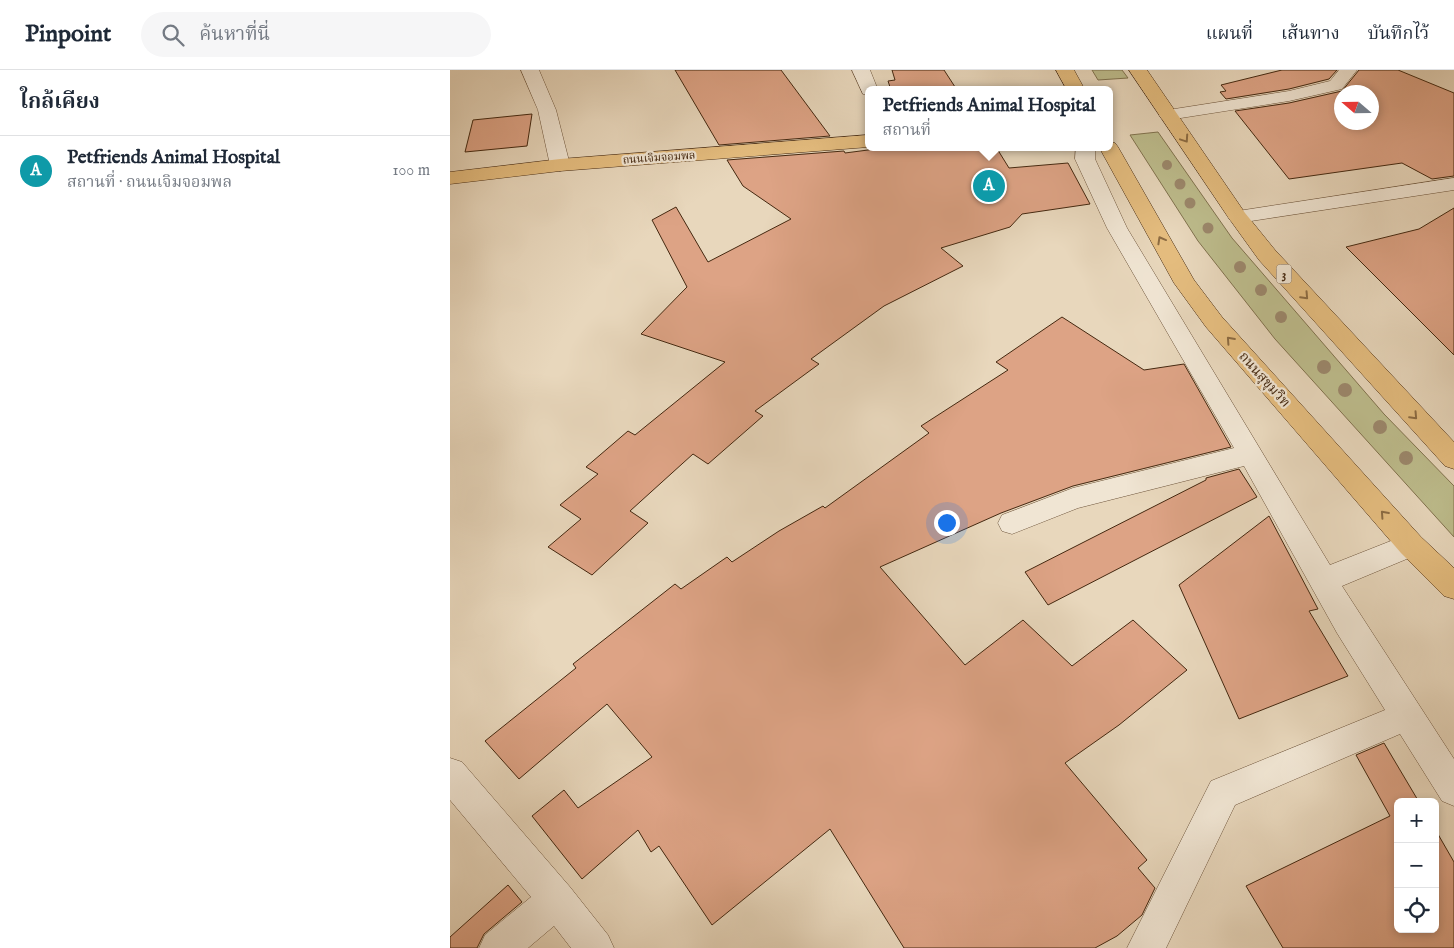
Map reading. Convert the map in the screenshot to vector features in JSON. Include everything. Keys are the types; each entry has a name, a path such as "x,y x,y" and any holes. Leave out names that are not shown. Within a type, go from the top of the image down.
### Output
{"main road":[{"path":"1065,70 1074,86"},
{"name":"3","path":"1138,70 1238,217 1268,255 1454,459"},
{"name":"ถนนเจิมจอมพล","path":"450,178 560,165 865,141"},
{"name":"ถนนสุขุมวิท","path":"1110,151 1184,282 1214,322 1411,544 1454,587"}],"street":[{"path":"530,70 548,110 560,165"},
{"path":"861,70 868,86"},
{"path":"1168,115 1289,96 1336,86 1348,70"},
{"path":"1086,151 1085,159 1113,220 1251,454 1348,624 1454,789"},
{"path":"1238,217 1454,184"},
{"path":"1152,287 1184,282"},
{"path":"1012,523 1073,500 1251,454"},
{"path":"1324,581 1411,544"},
{"path":"1146,948 1223,793 1407,716"},
{"path":"450,774 557,900 595,948"},
{"path":"498,948 557,900"}],"shaded area":[{"path":"1092,70 1122,70 1128,78 1098,80"},
{"path":"1158,132 1232,238 1384,414 1454,486 1454,537 1275,339 1198,241 1130,135"}],"building":[{"path":"675,70 781,70 830,136 719,145"},
{"path":"892,70 944,70 954,86 890,86 888,81 895,80"},
{"path":"1282,70 1337,70 1329,79 1289,89 1226,99 1220,92 1226,91 1221,85"},
{"path":"1359,70 1398,70 1454,93 1454,176 1432,179 1402,163 1289,179 1235,111 1289,103 1334,93 1334,130 1379,130 1379,85 1347,85"},
{"path":"532,114 527,146 465,152 473,120"},
{"path":"865,150 998,151 1009,168 1068,163 1090,204 1022,214 1010,227 941,248 963,266 884,306 811,359 819,364 755,411 763,416 708,464 693,454 630,511 648,523 592,575 548,547 581,519 560,505 598,474 586,467 628,431 635,435 725,362 641,334 687,287 652,220 676,207 708,262 791,219 743,186 727,160 844,151 845,153"},
{"path":"1454,208 1454,355 1346,247 1419,229"},
{"path":"1062,317 1144,370 1184,364 1231,447 1073,486 1001,513 880,567 965,665 1023,620 1072,666 1133,620 1187,670 1119,725 1065,763 1147,860 1138,868 1155,888 1142,915 1117,936 1095,948 904,948 830,829 712,925 659,846 651,852 638,830 582,879 532,816 564,790 578,808 652,757 607,704 519,779 485,741 576,668 573,664 675,584 681,589 727,557 732,562 779,531 823,506 825,508 929,433 921,426 1008,370 996,362"},
{"path":"1239,469 1257,497 1048,605 1025,572 1206,480 1206,478"},
{"path":"1269,516 1318,609 1309,611 1348,676 1239,719 1179,585"},
{"path":"1384,743 1417,798 1394,798 1394,933 1439,933 1439,836 1454,862 1454,948 1283,948 1246,886 1390,816 1356,755"},
{"path":"508,885 522,902 484,934 477,948 450,948 450,937"}],"place":[{"name":"Petfriends Animal Hospital","path":"989,186"}]}
